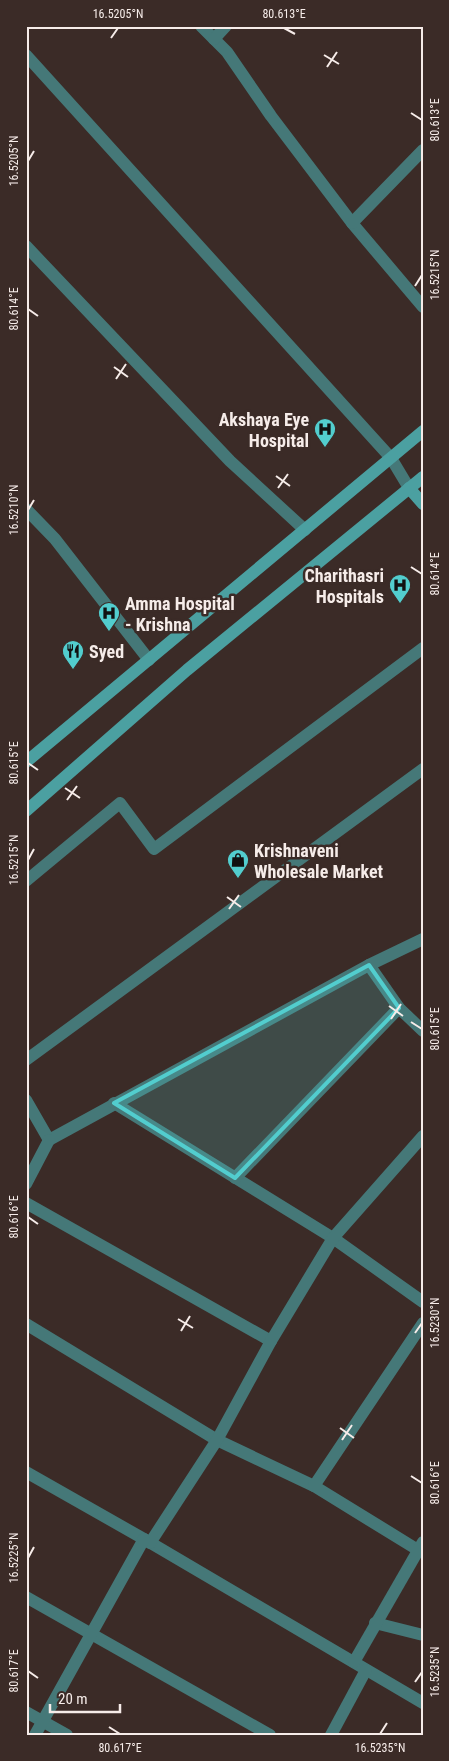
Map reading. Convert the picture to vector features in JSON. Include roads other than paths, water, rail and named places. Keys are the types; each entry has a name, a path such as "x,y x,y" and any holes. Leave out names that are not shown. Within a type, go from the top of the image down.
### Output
{"street":[{"path":"201,26 227,52 271,116 352,223 423,307"},
{"path":"214,39 226,26"},
{"path":"26,55 391,458 409,488 423,504"},
{"path":"352,223 423,150"},
{"path":"26,246 230,461 305,530"},
{"path":"26,762 423,431"},
{"path":"26,811 187,670 423,477"},
{"path":"26,509 55,539 149,660"},
{"path":"26,881 120,803 154,849 423,648"},
{"path":"26,1060 423,769"},
{"path":"26,1184 49,1140 369,965 423,939"},
{"path":"369,965 400,1008 423,1031"},
{"path":"235,1178 400,1008"},
{"path":"26,1100 49,1140"},
{"path":"114,1103 333,1238 423,1302"},
{"path":"35,1735 147,1541 217,1440 271,1341 333,1238 423,1136"},
{"path":"26,1204 271,1341"},
{"path":"26,1324 217,1440 314,1486 420,1546 354,1662"},
{"path":"314,1486 423,1324"},
{"path":"26,1472 423,1703"},
{"path":"26,1597 270,1735"},
{"path":"375,1623 423,1635"},
{"path":"331,1735 366,1670"},
{"path":"26,1712 67,1735"}],"place":[{"name":"Akshaya Eye Hospital","path":"325,448"},
{"name":"Charithasri Hospitals","path":"400,604"},
{"name":"Amma Hospital - Krishna","path":"109,632"},
{"name":"Syed","path":"73,670"},
{"name":"Krishnaveni Wholesale Market","path":"238,879"}]}
